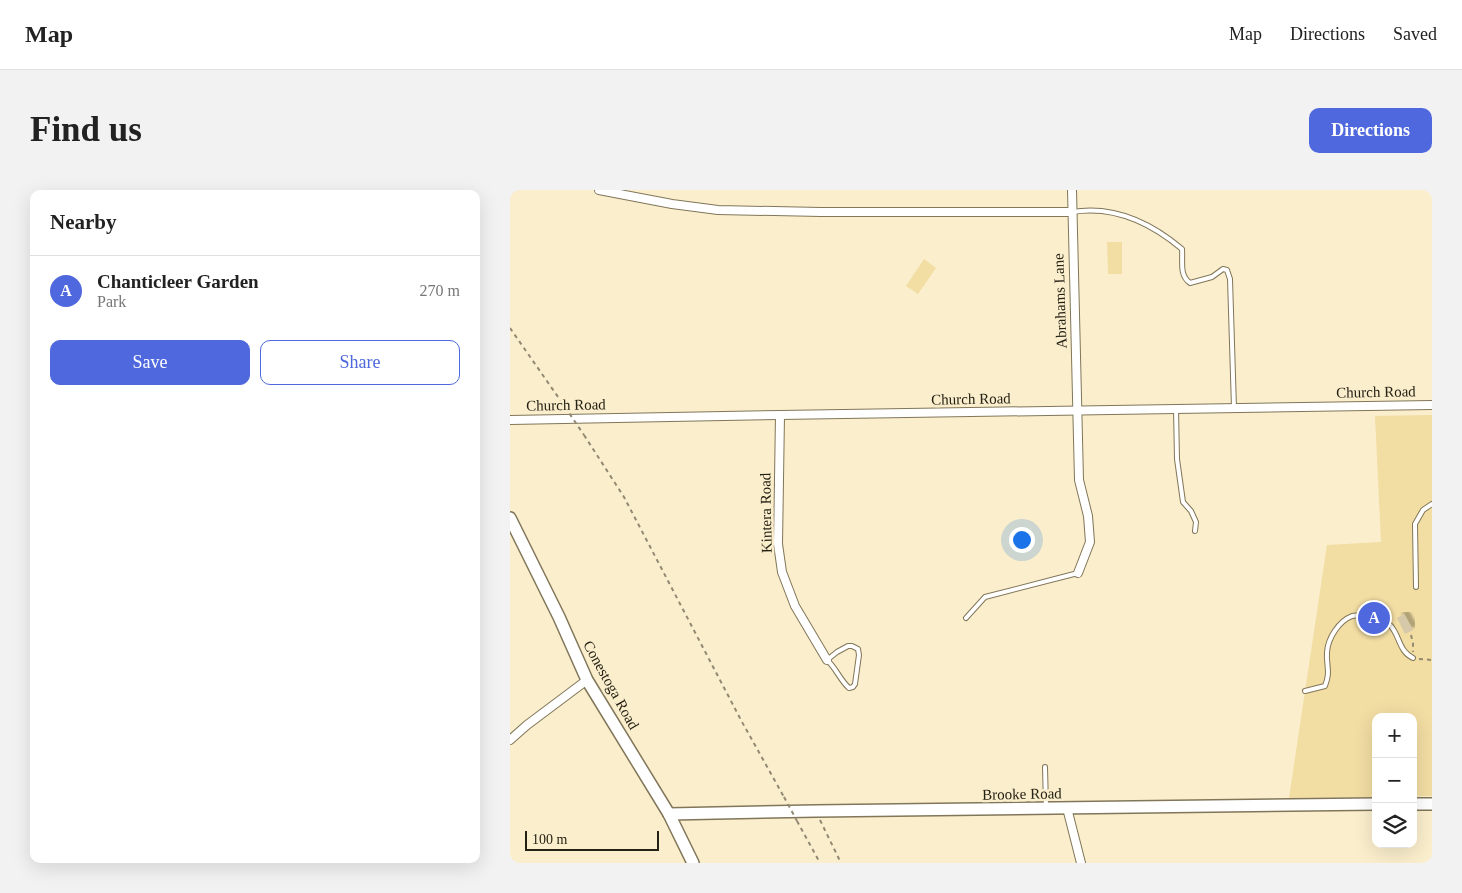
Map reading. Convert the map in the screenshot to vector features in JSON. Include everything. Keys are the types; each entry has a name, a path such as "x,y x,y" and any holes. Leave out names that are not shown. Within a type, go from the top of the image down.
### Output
{"main road":[{"name":"Conestoga Road","path":"510,518 559,617 587,680 669,814 693,863"},
{"name":"Brooke Road","path":"669,814 1372,804"},
{"path":"1417,804 1432,804"}],"street":[{"path":"599,190 672,204 718,210 1072,212"},
{"name":"Abrahams Lane","path":"1072,190 1079,480 1088,516 1090,542 1078,573"},
{"name":"Church Road","path":"510,420 1432,405"},
{"name":"Kintera Road","path":"780,415 778,544 782,572 795,606 826,660"},
{"path":"510,740 587,680"},
{"path":"1067,808 1081,863"}],"lane":[{"path":"1072,212 1086,210 1114,211 1147,225 1182,249 1182,272 1185,279 1190,283 1212,277 1223,269 1227,270 1230,279 1234,408"},
{"path":"1176,409 1176,459 1183,502 1192,511 1196,522 1195,531"},
{"path":"1416,587 1415,524 1423,510 1432,504"},
{"path":"966,618 985,598 1078,573"},
{"path":"1305,690 1325,686 1329,676 1327,651 1332,635 1344,621 1354,615 1382,620 1390,625 1402,650 1406,655 1413,658"},
{"path":"848,646 858,649 858,665 853,687 849,688 846,686 837,671 826,660 848,646"},
{"path":"1044,767 1046,808"}],"path":[{"path":"510,328 584,435 624,497 742,722 820,863"},
{"path":"1411,635 1414,643 1413,658 1432,660"},
{"path":"816,811 841,863"}],"shaded area":[{"path":"1107,242 1122,242 1122,274 1108,274"},
{"path":"924,259 936,268 918,294 906,286"},
{"path":"1432,415 1432,796 1417,796 1417,713 1372,713 1372,797 1289,798 1327,545 1381,542 1375,416"}],"building":[{"path":"1404,614 1413,630 1405,634 1397,618"}],"place":[{"name":"Chanticleer Garden","path":"1374,618"}]}
